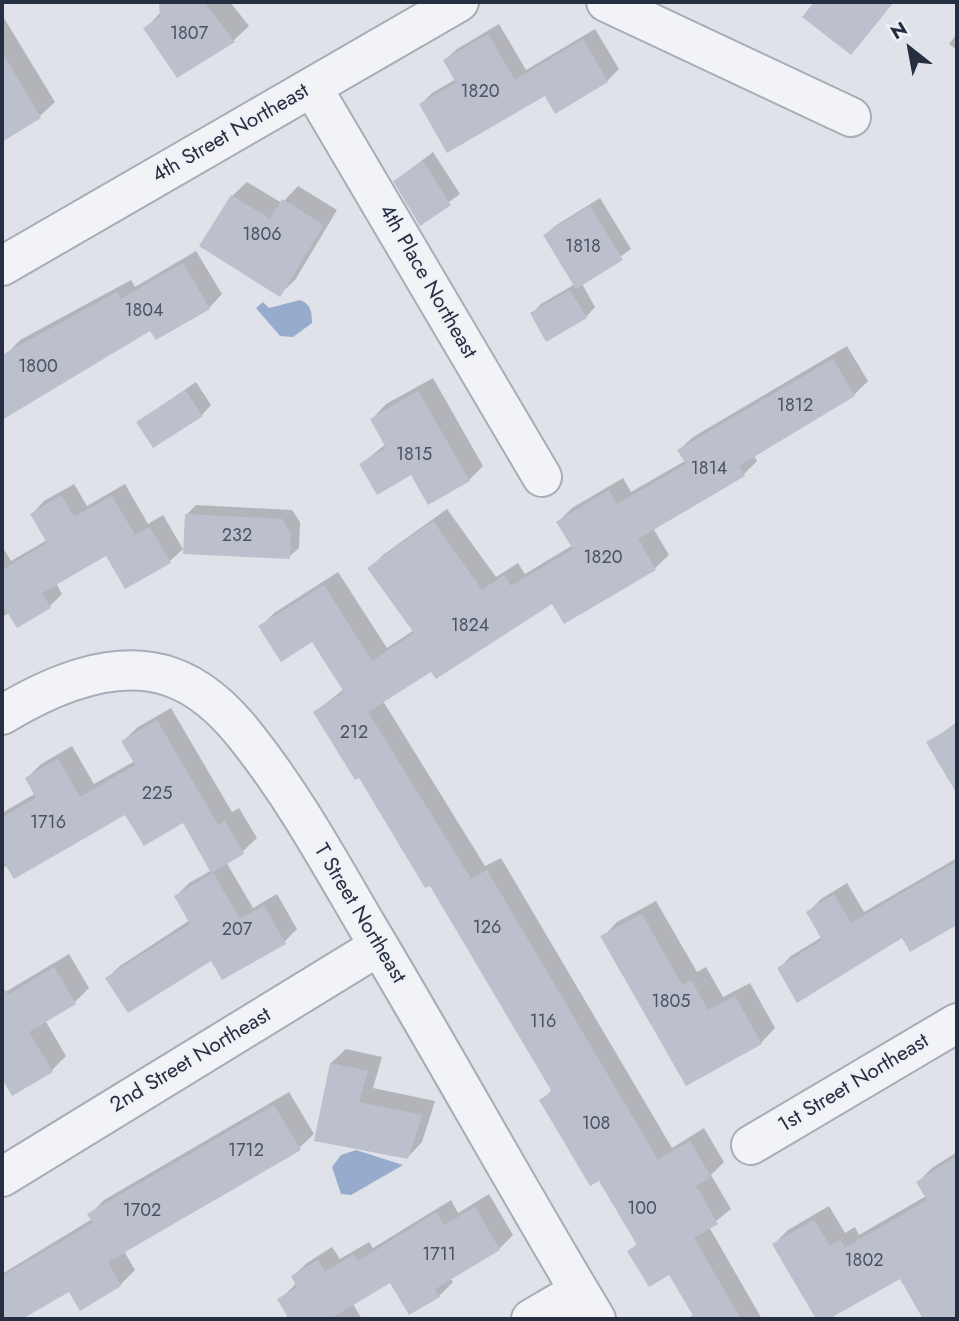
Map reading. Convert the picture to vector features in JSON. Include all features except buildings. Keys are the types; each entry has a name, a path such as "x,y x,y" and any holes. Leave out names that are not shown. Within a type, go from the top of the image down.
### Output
{"street":[{"name":"4th Street Northeast","path":"2,266 459,2"},
{"path":"606,2 851,117"},
{"name":"4th Place Northeast","path":"312,87 541,477"},
{"name":"T Street Northeast","path":"9,711 78,680 118,669 146,670 172,677 197,689 223,710 248,738 281,784 379,946 587,1305"},
{"name":"2nd Street Northeast","path":"2,1177 379,946"},
{"name":"1st Street Northeast","path":"751,1145 957,1023"},
{"path":"531,1319 587,1305"}],"water":[{"path":"300,300 310,309 312,323 293,337 280,336 256,308 263,302 269,308"},
{"path":"356,1150 403,1165 351,1195 341,1194 332,1167 341,1155"}]}
